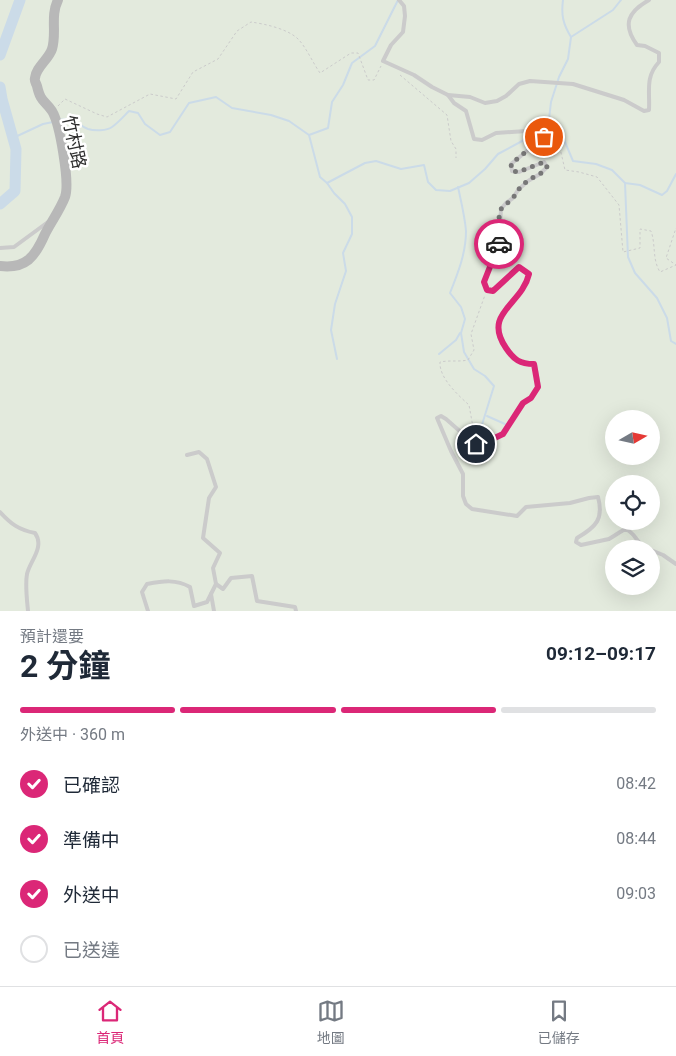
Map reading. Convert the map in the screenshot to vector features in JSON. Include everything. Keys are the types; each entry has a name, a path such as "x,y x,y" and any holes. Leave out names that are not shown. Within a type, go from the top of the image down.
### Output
{"street":[{"name":"竹村路","path":"0,266 19,266 31,259 65,196 66,170 60,134 52,111 40,98 35,78 40,66 50,55 53,46 53,20 55,5 58,0"}],"lane":[{"path":"398,0 404,6 403,32 391,45 383,61 390,66 414,75 448,95 470,97 485,103 497,101 506,96 519,84 530,81 573,84 624,100 644,111 649,110 648,95 651,72 659,62 659,53 645,46 638,45 632,38 628,25 629,17 633,11 649,0"},
{"path":"448,95 454,103 466,111 474,139 482,140 496,133 540,130 544,137 511,164 512,171 518,172 544,162 547,167 540,174 528,180 501,209 499,243 484,282 487,290 493,291 519,267 529,274 527,284 499,317 497,325 499,338 514,358 523,364 534,364 538,387 531,398 523,403 503,434 482,444 476,444 466,438 446,419 440,416 436,418 450,451 463,474 463,496 466,504 472,509 517,516 526,507 570,503 598,497 600,507 598,520 590,531 577,538 576,542 581,545 605,540"},
{"path":"0,248 14,247 55,216"},
{"path":"148,611 142,592 147,584 164,581 181,582 190,587 194,606 207,602 216,584 213,568 220,553 203,538 209,498 216,488 208,459 199,452 187,455"},
{"path":"0,512 11,524 22,530 36,533 39,538 39,547 27,575 28,611"},
{"path":"605,540 625,529 631,532 637,540"},
{"path":"660,553 676,564"},
{"path":"216,584 223,589 230,578 252,576 257,601 295,607 296,611"},
{"path":"211,594 214,611"}],"path":[{"path":"52,111 66,99 107,117 150,94 176,99 193,72 218,59 238,31 251,22 268,24 295,36 320,73 351,53 358,53 368,80 374,80 383,61"},
{"path":"390,66 447,115 451,141 456,149 456,158"},
{"path":"540,130 546,129 556,135 565,170 597,177 619,205 623,252 640,248 640,229 651,231 655,241 654,264 660,272 676,265 666,258 676,228"},
{"path":"476,444 469,404 450,385 440,368 440,362 468,360 474,350 471,334 487,290"}],"shaded area":[{"path":"0,0 676,0 676,611 0,611"}],"waterway":[{"path":"0,55 20,0"},
{"path":"309,135 328,128 332,102 343,85 352,63 375,46 398,0"},
{"path":"563,0 563,19 571,37"},
{"path":"555,125 549,119 551,102 559,77 568,59 571,37 613,10 621,0"},
{"path":"0,87 16,149 15,191 0,204"},
{"path":"60,120 70,119 88,129 104,130 114,125 129,111 138,113 145,124 160,135 170,132 189,103 216,97 232,108 271,115 289,121 309,135 320,177 327,183 365,163 376,161 401,169 424,165 428,182 436,190 450,191 469,183 498,154 524,140 545,135 555,125 562,135 573,161 596,164 612,170 625,183 640,185 662,195 667,191 676,174"},
{"path":"13,138 43,124 53,122"},
{"path":"327,183 345,204 352,217 352,234 343,253 346,271 335,304 331,330 337,359"},
{"path":"625,183 628,257 635,273 657,298 667,318 671,341 676,344"},
{"path":"458,187 465,220 466,239 461,263 450,293 461,307 465,319 461,333 464,352 474,369 485,376 494,386 480,431 482,440"},
{"path":"439,354 456,340 460,333"},
{"path":"487,416 505,424"}],"way so far":[{"path":"499,244 501,209 528,180 540,174 547,167 544,162 518,172 512,171 511,164 544,137"}],"route":[{"path":"476,444 482,444 503,434 523,403 531,398 538,387 534,364 523,364 514,358 499,338 497,325 499,317 522,292 527,284 529,274 519,267 493,291 487,290 484,282 499,244"}]}
